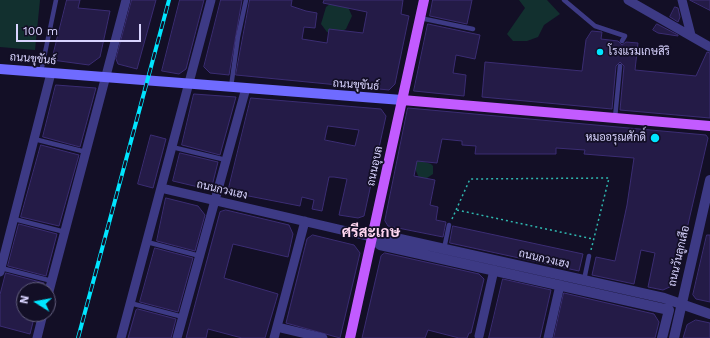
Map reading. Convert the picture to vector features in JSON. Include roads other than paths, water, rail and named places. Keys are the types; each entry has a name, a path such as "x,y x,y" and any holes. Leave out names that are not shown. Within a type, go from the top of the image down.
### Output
{"main road":[{"name":"ถนนอุบล","path":"350,338 424,0"},
{"name":"ถนนขุขันธ์","path":"0,69 402,100 710,126"}],"street":[{"path":"52,281 126,0"},
{"path":"121,338 212,0"},
{"path":"628,0 710,46"},
{"path":"682,0 691,35"},
{"path":"1,270 52,73"},
{"path":"177,338 246,88"},
{"name":"ถนนวันลูกเสือ","path":"674,338 709,185"},
{"name":"ถนนกวงเฮง","path":"161,188 372,237 382,235 584,280 682,303 695,310 710,314"},
{"path":"274,338 305,221"},
{"name":"ถนนกวงเฮง","path":"372,237 380,245 669,310"},
{"path":"479,337 494,270"},
{"path":"548,338 560,285"},
{"path":"662,338 669,310 682,303"},
{"path":"37,338 41,322"},
{"path":"277,327 323,338"}],"lane":[{"path":"41,72 56,0"},
{"path":"232,87 238,37 246,0"},
{"path":"564,0 595,26 625,36 622,41"},
{"path":"420,18 473,29"},
{"path":"615,118 620,66"},
{"path":"34,139 86,152"},
{"path":"172,147 226,160"},
{"path":"14,218 64,232"},
{"path":"444,249 449,225"},
{"path":"147,242 200,256"},
{"path":"584,280 589,256"},
{"path":"1,270 52,281"},
{"path":"130,303 183,318"}],"railway":[{"path":"78,338 169,0"}],"place":[{"name":"โรงแรมเกษสิริ","path":"600,52"},
{"name":"หมออรุณศักดิ์","path":"655,138"}],"district":[{"name":"ศรีสะเกษ","path":"371,233"}]}
